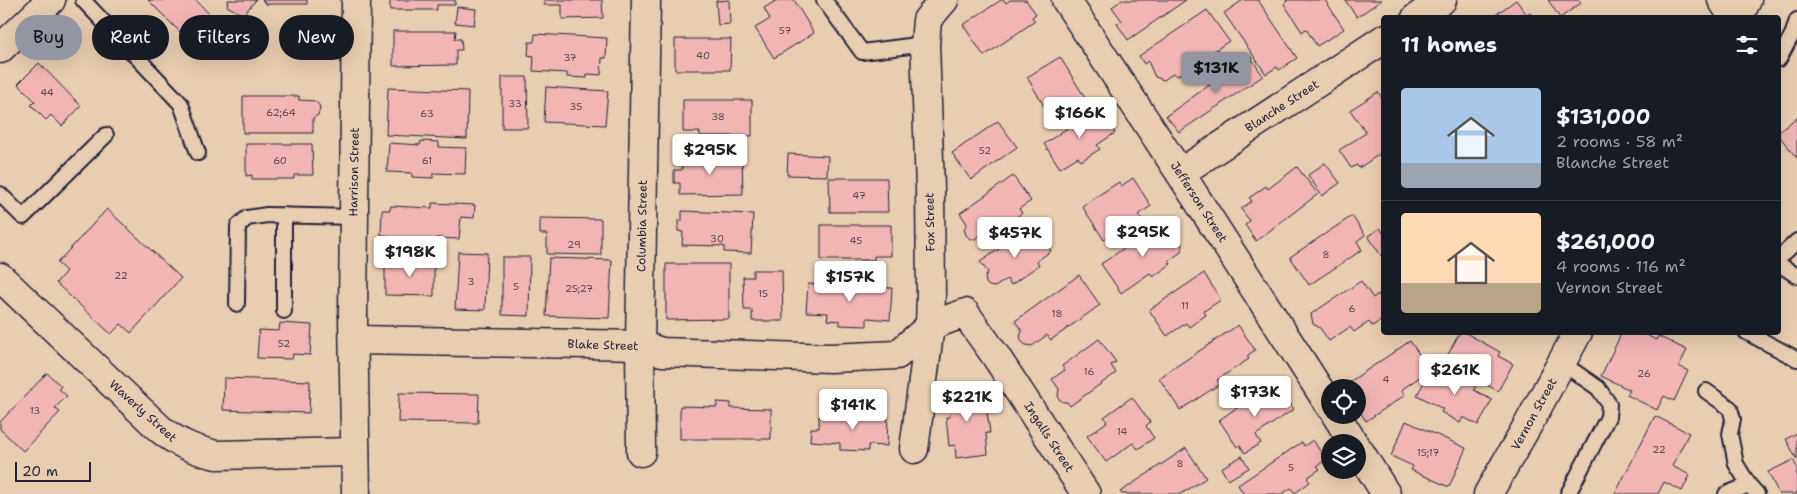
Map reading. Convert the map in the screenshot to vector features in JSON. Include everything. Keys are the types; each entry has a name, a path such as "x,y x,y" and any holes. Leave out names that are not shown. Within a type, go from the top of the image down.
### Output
{"street":[{"path":"0,49 51,0"},
{"name":"Harrison Street","path":"356,0 354,217 356,494"},
{"name":"Columbia Street","path":"641,452 640,345 646,0"},
{"name":"Fox Street","path":"914,450 930,326 930,189 925,44 927,20 944,0"},
{"name":"Jefferson Street","path":"1066,0 1321,392"},
{"path":"1420,15 1442,0"},
{"path":"1722,0 1734,15"},
{"path":"1738,15 1747,0"},
{"name":"Blanche Street","path":"1180,173 1381,41"},
{"name":"Waverly Street","path":"0,277 160,429 178,442 194,450 216,455 355,452"},
{"name":"Ingalls Street","path":"930,326 966,313 1086,494"},
{"name":"Blake Street","path":"354,340 640,345 662,352 830,358 877,357 897,355 930,326"},
{"name":"Vernon Street","path":"1488,494 1576,335"},
{"path":"1366,462 1386,494"}],"lane":[{"path":"83,0 181,104 198,153"},
{"path":"824,0 862,52 925,44"},
{"path":"1781,56 1793,33 1797,20"},
{"path":"0,194 23,218 106,136"},
{"path":"238,304 238,226 247,218 267,215 354,217"},
{"path":"284,215 284,311"},
{"path":"1781,256 1797,241"},
{"path":"1781,265 1797,276"},
{"path":"1752,335 1797,359"},
{"path":"1562,363 1598,388 1609,404 1608,417 1568,494"},
{"path":"1706,391 1730,408 1733,419 1730,434 1736,464 1753,490 1726,494"}],"building":[{"path":"148,0 196,0 210,15 179,15 179,31 169,21 169,15 163,15"},
{"path":"228,0 256,0 243,15 227,6"},
{"path":"262,0 307,0 307,4 266,4"},
{"path":"390,0 455,0 455,5 437,5 437,10 390,10"},
{"path":"544,0 602,0 603,18 562,19 562,5 544,5"},
{"path":"729,0 730,24 718,25 716,1"},
{"path":"777,0 794,0 814,33 774,58 755,28 770,19 764,8"},
{"path":"1001,0 1004,0 1006,3 1010,0 1026,0 1036,14 1032,17 1035,21 984,56 963,25"},
{"path":"1122,0 1186,0 1128,40 1117,24 1122,21 1112,7"},
{"path":"1243,0 1258,0 1297,58 1279,70 1277,67 1266,74 1224,13"},
{"path":"1286,0 1325,0 1344,29 1317,46 1306,29 1302,32 1284,4"},
{"path":"1345,0 1382,0 1357,17"},
{"path":"1516,0 1527,15 1495,15"},
{"path":"1548,0 1579,0 1581,3 1564,15 1558,15"},
{"path":"457,7 476,9 474,25 455,23"},
{"path":"1207,10 1229,41 1177,76 1174,73 1164,80 1155,77 1148,61 1144,64 1139,56"},
{"path":"393,31 456,31 455,39 461,39 462,50 456,50 456,65 393,66"},
{"path":"535,34 607,38 606,58 602,58 601,75 587,74 587,78 567,77 567,73 533,71 534,56 528,55 529,42 534,42"},
{"path":"675,39 731,39 730,70 675,70"},
{"path":"1250,56 1263,76 1179,132 1166,116"},
{"path":"1060,57 1085,98 1051,118 1027,77"},
{"path":"39,63 81,106 62,126 51,115 46,120 31,105 35,101 18,84"},
{"path":"502,77 527,77 528,128 502,128"},
{"path":"546,87 608,91 605,125 544,122"},
{"path":"388,88 468,91 467,139 386,135"},
{"path":"1378,92 1381,96 1381,153 1359,168 1357,165 1351,168 1339,150 1366,133 1350,110"},
{"path":"243,96 299,96 299,100 315,101 320,109 318,115 313,118 313,133 243,133"},
{"path":"683,100 752,100 752,136 700,136 700,132 683,132"},
{"path":"1098,107 1115,133 1097,145 1100,149 1081,161 1078,157 1060,168 1044,144"},
{"path":"1797,117 1797,158 1781,138 1781,130"},
{"path":"998,121 1017,147 971,180 952,153"},
{"path":"421,141 439,142 439,147 466,148 465,174 433,173 433,178 412,177 412,173 387,172 389,143 420,145"},
{"path":"246,144 312,144 313,175 294,175 294,179 252,179 252,175 246,176"},
{"path":"788,154 828,156 827,176 787,175"},
{"path":"742,157 743,194 680,195 680,183 674,183 674,170 682,170 682,158"},
{"path":"1325,163 1340,183 1322,196 1308,175"},
{"path":"1297,167 1318,194 1256,241 1245,225 1250,221 1241,209 1252,201 1249,198 1266,186 1268,189"},
{"path":"1013,176 1031,201 1019,209 1022,213 991,235 987,230 975,239 970,239 964,229 967,224 960,213"},
{"path":"829,178 887,178 888,212 830,212"},
{"path":"1133,178 1151,206 1138,215 1142,220 1122,233 1120,230 1104,240 1082,206 1119,182 1121,186"},
{"path":"432,203 475,205 474,218 461,217 459,239 436,238 436,242 389,239 389,236 381,235 382,210 390,210 391,206 432,208"},
{"path":"107,209 181,278 131,333 121,324 111,334 56,283 66,271 57,263"},
{"path":"682,211 753,214 751,253 724,252 724,246 682,245 683,232 678,231 678,221 682,221"},
{"path":"1352,216 1365,235 1357,241 1362,250 1309,285 1290,257"},
{"path":"540,218 601,219 601,255 547,254 547,234 540,234"},
{"path":"1162,222 1171,236 1178,237 1181,240 1182,248 1180,253 1168,261 1171,264 1153,277 1150,273 1121,293 1101,264"},
{"path":"821,225 891,225 891,256 874,256 874,260 821,260"},
{"path":"1032,226 1051,251 1037,261 1039,265 1011,285 1007,279 995,287 989,286 986,283 985,277 988,272 980,262"},
{"path":"1380,228 1381,230 1381,256 1368,236"},
{"path":"458,252 487,253 485,310 455,309"},
{"path":"502,257 530,257 529,316 502,315"},
{"path":"549,258 612,260 609,318 546,316"},
{"path":"385,261 434,262 434,296 385,295"},
{"path":"666,264 729,264 729,319 666,320"},
{"path":"753,270 782,270 783,321 752,321 752,310 744,310 743,277 753,277"},
{"path":"1204,273 1221,300 1204,311 1206,315 1189,327 1186,323 1167,336 1149,310"},
{"path":"1079,275 1100,305 1051,340 1047,335 1032,346 1022,342 1020,337 1022,331 1015,321"},
{"path":"1361,281 1373,298 1378,294 1381,298 1381,321 1372,326 1369,322 1354,332 1350,327 1329,341 1320,328 1313,324 1311,314"},
{"path":"808,284 892,288 890,320 867,318 867,326 840,325 840,321 827,320 828,313 806,312"},
{"path":"280,323 312,325 310,355 293,354 292,359 257,358 259,330 279,331"},
{"path":"1238,325 1255,350 1247,356 1249,359 1217,380 1220,384 1180,410 1159,378"},
{"path":"1458,335 1469,335 1500,352 1498,356 1513,364 1498,391 1444,362"},
{"path":"1621,335 1647,335 1656,340 1658,336 1687,350 1679,366 1688,371 1674,401 1664,396 1657,410 1627,395 1630,390 1601,376"},
{"path":"1099,339 1116,362 1111,365 1116,373 1070,406 1067,402 1059,399 1059,389 1052,379 1065,370 1062,366"},
{"path":"1410,341 1430,370 1401,390 1405,395 1366,421 1366,379 1354,379"},
{"path":"1432,368 1446,376 1449,370 1476,385 1474,390 1492,400 1478,425 1463,417 1460,423 1441,412 1443,409 1417,395"},
{"path":"47,373 61,386 59,389 67,396 55,408 60,412 23,451 0,429 0,422"},
{"path":"224,378 310,381 309,413 223,410"},
{"path":"975,386 978,405 986,404 990,433 986,433 988,454 956,458 955,445 949,446 946,417 950,417 947,390"},
{"path":"1267,387 1271,393 1279,388 1294,409 1256,435 1261,443 1245,453 1240,445 1237,447 1219,420"},
{"path":"399,393 479,394 478,423 398,422"},
{"path":"1132,397 1150,422 1146,426 1154,438 1138,449 1133,443 1106,462 1087,436 1107,422 1104,417"},
{"path":"717,402 731,403 731,408 771,409 771,439 680,439 680,406 717,407"},
{"path":"848,410 872,411 871,415 888,415 887,446 868,445 868,451 840,450 840,443 810,441 811,428 819,428 819,416 847,417"},
{"path":"1655,416 1689,433 1672,466 1690,475 1682,491 1664,482 1658,494 1615,494"},
{"path":"1406,421 1466,448 1449,487 1411,470 1413,466 1391,456"},
{"path":"1797,433 1797,460 1786,439"},
{"path":"1313,440 1321,452 1321,463 1317,466 1320,469 1307,478 1310,482 1295,493 1291,488 1282,494 1244,494 1238,485 1302,442 1304,446"},
{"path":"1186,448 1206,478 1181,494 1122,494 1120,492"},
{"path":"1242,456 1249,468 1228,480 1221,468"},
{"path":"1793,460 1797,467 1797,494 1779,494 1768,472"}]}
